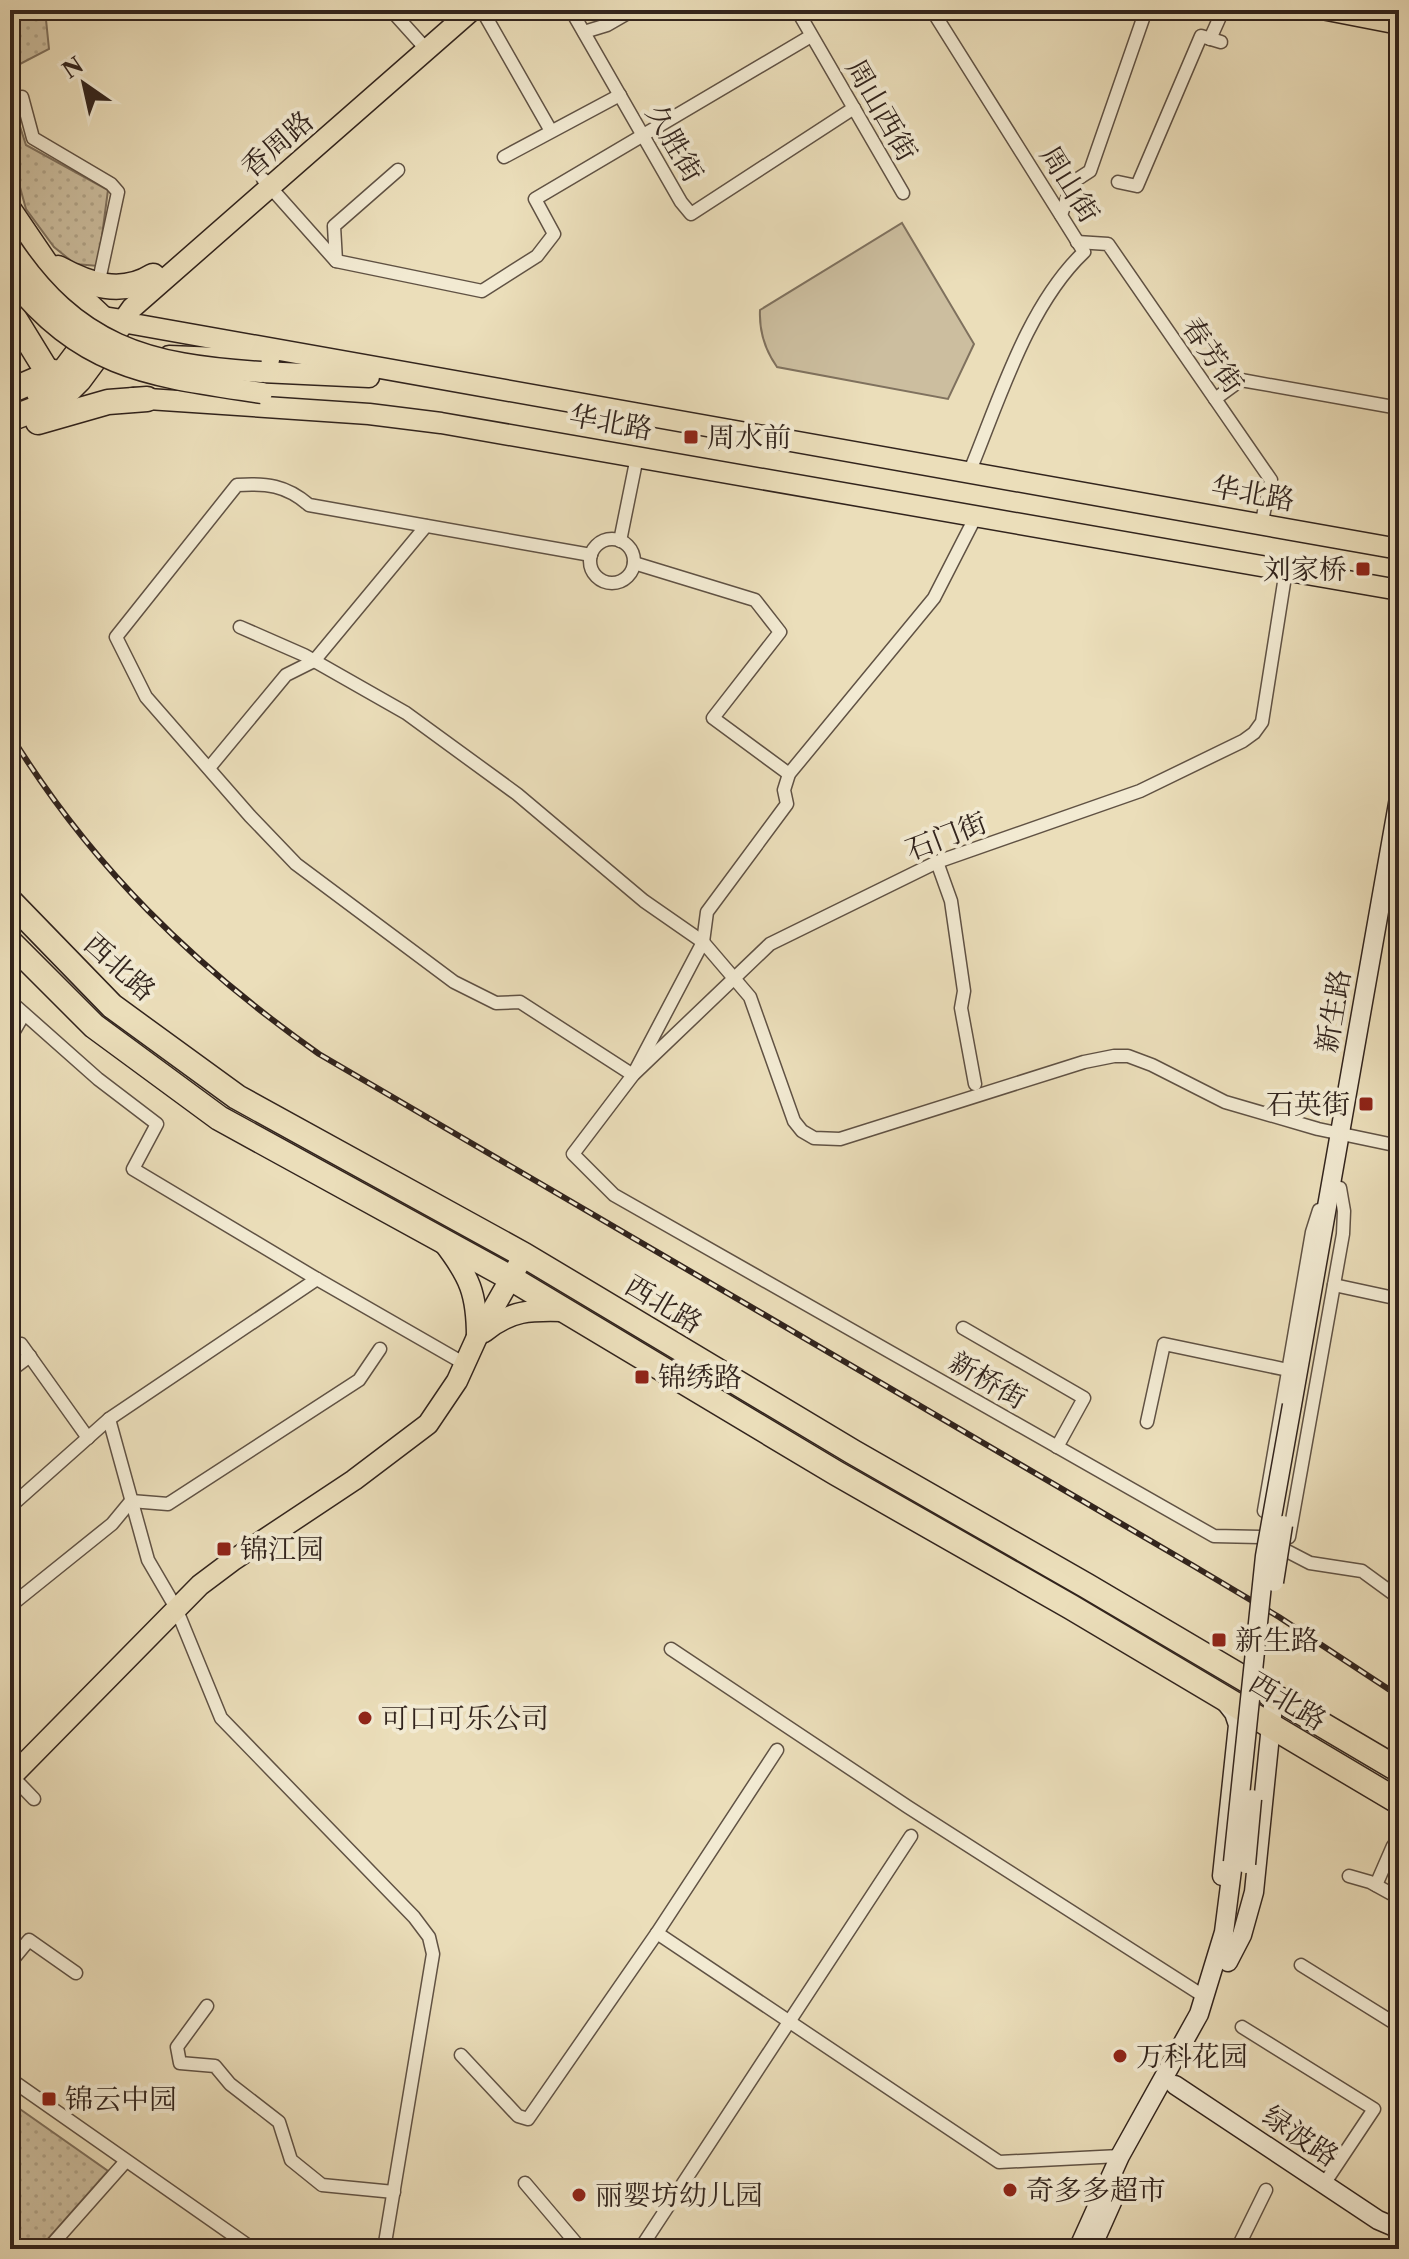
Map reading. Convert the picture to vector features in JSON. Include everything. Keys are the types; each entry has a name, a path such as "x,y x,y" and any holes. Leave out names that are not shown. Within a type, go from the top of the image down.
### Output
{"highway":[{"path":"10,211 37,254 58,279 113,321"},
{"path":"37,254 70,275 98,285 123,288 151,284"},
{"path":"10,311 33,348 34,390"},
{"path":"10,406 71,363 113,321"},
{"path":"10,419 34,390 79,380 113,321"},
{"path":"10,433 108,402 147,399"},
{"name":"西北路","path":"10,890 18,910 112,1006 237,1097 524,1255 840,1444 1305,1746 1399,1802"},
{"name":"西北路","path":"13,952 94,1026 219,1118 511,1279 836,1473 1221,1696 1261,1715 1314,1721 1399,1770"}],"main road":[{"name":"香周路","path":"424,46 456,10"},
{"name":"香周路","path":"113,321 132,308 151,284 424,46 472,10"},
{"path":"1327,10 1399,24"},
{"path":"1372,10 1399,13"},
{"path":"10,246 44,290 86,328 113,343 153,358 185,365 261,372 372,378 447,388 603,417 661,418"},
{"name":"华北路","path":"10,278 28,300 71,339 123,366 160,377 262,393 369,401 442,411 610,442 682,465"},
{"path":"151,284 147,300 149,313 158,324 171,331"},
{"name":"华北路","path":"113,321 1399,549"},
{"path":"173,401 157,393 151,378 159,362 176,354 365,365"},
{"name":"华北路","path":"34,390 84,397 369,414 441,423 1399,590"},
{"name":"新生路","path":"1091,2249 1133,2158 1209,2017 1236,1933 1265,1556 1297,1406 1399,798"},
{"name":"新生路","path":"1344,1135 1399,858"},
{"path":"442,1241 464,1269 471,1287 477,1309 477,1337"},
{"path":"11,1776 176,1608 232,1561 412,1439 442,1406 524,1255"},
{"path":"477,1337 499,1320 516,1313 564,1311"},
{"path":"1228,1962 1242,1935 1254,1892 1265,1772 1261,1715"},
{"path":"1205,1997 1216,1928 1261,1715"},
{"path":"1265,1772 1275,1753 1284,1747 1293,1744 1305,1746"},
{"name":"新生路","path":"1078,2249 1120,2156 1188,2039 1205,1997 1224,1932 1239,1863"},
{"name":"绿波路","path":"1175,2085 1378,2220 1399,2229"}],"street":[{"path":"391,10 424,46"},
{"path":"482,10 551,131"},
{"name":"久胜街","path":"571,10 681,202 691,214 854,108"},
{"path":"584,32 607,25 633,10"},
{"name":"周山西街","path":"797,10 903,193"},
{"name":"周山街","path":"932,10 1084,252 1067,268 1028,332 969,473"},
{"path":"1061,215 1073,182 1090,171 1146,10"},
{"path":"1118,182 1137,186 1201,36 1216,40 1223,10"},
{"path":"267,183 336,261 482,291 537,256 554,234 535,199 811,36"},
{"path":"504,157 620,95"},
{"path":"22,97 33,138 111,184 118,192 98,285"},
{"path":"336,261 334,226 398,170"},
{"name":"春芳街","path":"1077,242 1108,244 1271,480 1261,525"},
{"path":"1215,399 1241,380 1399,408"},
{"path":"620,541 637,457"},
{"path":"591,555 309,505 293,491 260,484 237,485 116,637 146,697 296,864 454,982 496,1003 520,1002 633,1075 703,942 707,912 787,804 784,790 789,774 934,598 976,516"},
{"path":"209,768 286,675 314,661 426,526"},
{"path":"606,540 620,541 631,550 634,563 628,576 615,583 608,582 592,569 591,555 594,548 606,540"},
{"path":"634,563 755,600 780,632 713,718 789,774"},
{"name":"石门街","path":"573,1154 633,1075 770,944 937,862 1140,791 1254,733 1262,722 1286,570"},
{"path":"240,627 314,661 406,713 517,794 644,901 703,942 750,997 789,1111 802,1131 814,1138 840,1139 1084,1062 1114,1056 1141,1060 1225,1102 1344,1135 1399,1146"},
{"path":"937,862 951,901 964,991 961,1008 975,1084"},
{"path":"10,1001 98,1079 157,1124 133,1169 465,1364"},
{"path":"10,1038 24,1014"},
{"name":"新桥街","path":"573,1154 614,1195 1214,1536 1260,1537 1310,1563 1362,1571 1399,1598"},
{"path":"1286,1552 1334,1285 1344,1211 1335,1187"},
{"path":"1260,1537 1312,1232 1335,1187"},
{"path":"10,1507 109,1419 317,1279"},
{"path":"1334,1285 1399,1299"},
{"path":"963,1328 1084,1398 1057,1447"},
{"path":"21,1344 88,1438"},
{"path":"1147,1422 1164,1344 1288,1370"},
{"path":"131,1501 168,1504 359,1380 380,1349"},
{"path":"10,1371 30,1356"},
{"path":"109,1419 148,1560 176,1608 221,1718 414,1917 429,1937 433,1954 384,2249"},
{"path":"10,1606 112,1524 131,1501"},
{"path":"671,1649 908,1807 1205,1997"},
{"path":"461,2055 518,2116 528,2119 657,1933 777,1750"},
{"path":"11,1776 34,1799"},
{"path":"640,2249 911,1836"},
{"path":"1376,1885 1393,1846"},
{"path":"1349,1876 1376,1885 1399,1898"},
{"path":"657,1933 999,2162 1120,2156"},
{"path":"10,1963 29,1940 76,1973"},
{"path":"1301,1965 1399,2026"},
{"path":"207,2006 177,2047 180,2063 215,2066 230,2084 279,2122 291,2160 322,2185 394,2192"},
{"path":"1242,2027 1374,2109 1324,2184"},
{"path":"12,2084 253,2249"},
{"path":"48,2249 126,2161"},
{"path":"525,2183 581,2249"},
{"path":"1237,2249 1266,2190"}],"shaded area":[{"path":"10,10 45,10 49,49 18,65 12,102 26,145 108,190 98,266 75,264 54,247 26,209 10,151"},
{"path":"902,223 974,344 948,399 777,367 764,340 760,310"},
{"path":"17,2107 108,2171 39,2249 10,2249 10,2113"}],"railway":[{"path":"10,734 75,827 148,910 229,985 319,1054 1192,1565 1279,1617 1399,1696"}],"place":[{"name":"周水前","path":"691,437"},
{"name":"刘家桥","path":"1363,569"},
{"name":"石英街","path":"1366,1104"},
{"name":"锦绣路","path":"642,1377"},
{"name":"锦江园","path":"224,1549"},
{"name":"新生路","path":"1219,1640"},
{"name":"可口可乐公司","path":"365,1718"},
{"name":"万科花园","path":"1120,2056"},
{"name":"锦云中园","path":"49,2099"},
{"name":"奇多多超市","path":"1010,2190"},
{"name":"丽婴坊幼儿园","path":"579,2195"}]}
